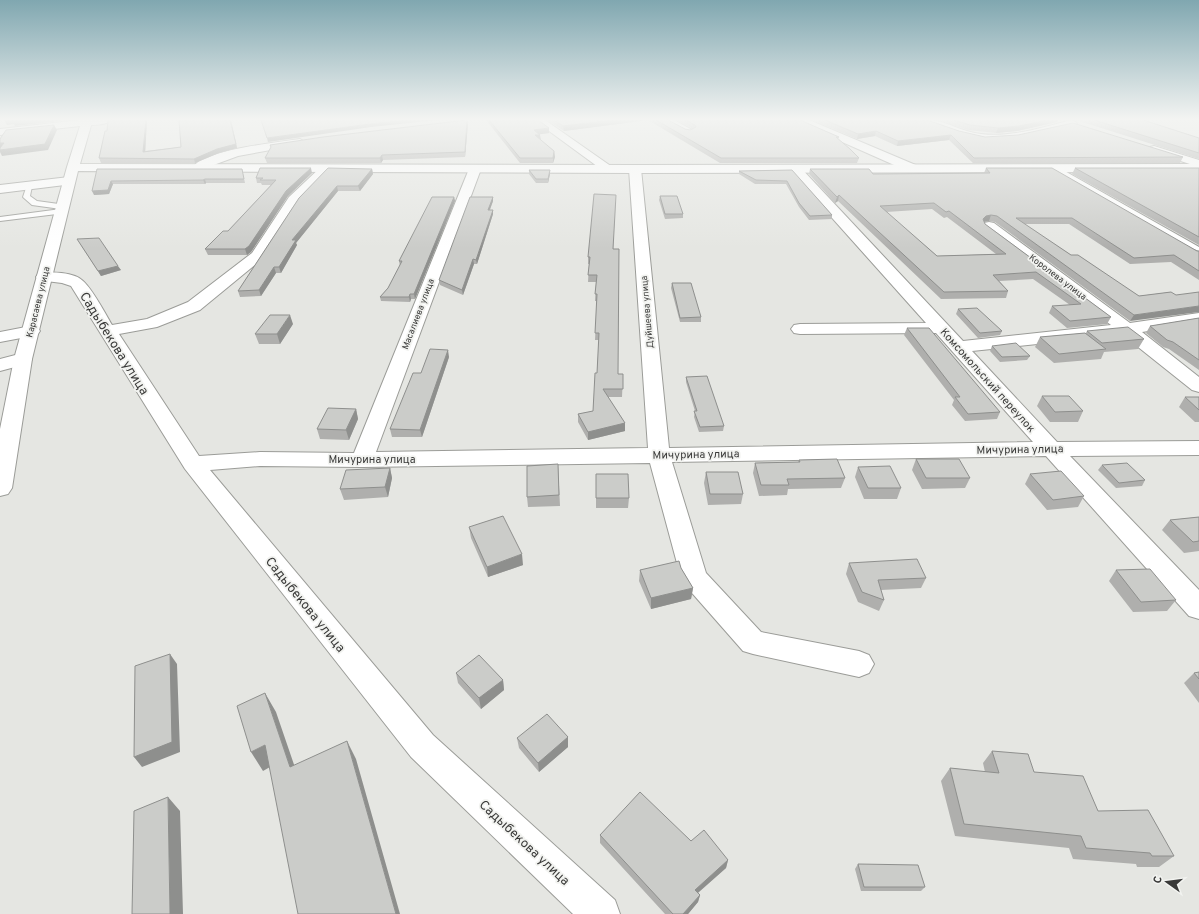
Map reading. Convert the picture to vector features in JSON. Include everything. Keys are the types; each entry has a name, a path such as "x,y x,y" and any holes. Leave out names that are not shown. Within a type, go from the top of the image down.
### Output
{"street":[{"name":"Карасаева улица","path":"0,488 23,359 74,163"},
{"path":"200,166 206,163"},
{"path":"600,163 609,169"},
{"path":"899,163 914,169"},
{"path":"0,189 28,186 71,174 200,166 609,169 1199,168"},
{"path":"107,331 151,323 194,306 257,256 294,200 326,168"},
{"name":"Масалиева улица","path":"362,460 475,168"},
{"name":"Дуйшеева улица","path":"635,169 659,454 694,578 753,642 859,664"},
{"name":"Комсомольский переулок","path":"795,169 959,347 1050,449 1199,608"},
{"path":"1054,169 1199,253"},
{"name":"Королева улица","path":"989,226 1127,329 1199,386"},
{"name":"Садыбекова улица","path":"44,277 66,278 77,283 193,464 422,746 601,914"},
{"path":"959,347 1127,329 1199,318"},
{"path":"800,329 941,328"},
{"path":"0,337 31,331"},
{"path":"0,365 23,359"},
{"name":"Мичурина улица","path":"193,464 260,459 362,460 659,454 1199,448"}],"lane":[{"path":"28,186 26,197 30,200 62,209"},
{"path":"0,219 62,209"}],"building":[{"path":"260,168 311,168 286,191 249,246 245,249 205,249 223,231 228,231 276,180 260,180 263,178 256,178"},
{"path":"328,168 372,169 358,186 337,186 292,240 296,240 279,267 274,267 259,290 238,291 299,198"},
{"path":"986,168 1052,168 1199,251 1199,271 1174,255 1134,258 1072,218 1016,218 1071,255 1078,255 1139,296 1171,292 1176,295 1199,292 1199,306 1134,315 997,216 991,215 986,216 983,219 985,224 1111,317 1070,321 1052,306 1081,304 1036,272 993,275 1008,291 944,292 839,195 837,197 810,169 869,169 873,174 990,173","holes":["934,203 946,212 949,211 1006,254 937,256 880,206"]},
{"path":"1075,168 1199,168 1199,237"},
{"path":"97,169 242,169 244,179 111,181 108,190 92,191"},
{"path":"529,170 550,170 548,179 536,179"},
{"path":"792,170 832,215 810,216 799,203 787,181 756,180 739,171"},
{"path":"594,194 616,195 613,249 619,249 618,374 623,374 623,389 603,389 625,423 588,432 578,414 593,411 595,373 597,373 599,333 595,333 597,294 595,294 597,275 588,275 590,257 588,257"},
{"path":"660,196 677,196 683,214 665,214"},
{"path":"432,197 454,197 414,294 410,294 409,297 380,297 388,288 402,261 399,261"},
{"path":"470,197 493,197 488,210 493,210 476,260 473,259 462,290 439,280"},
{"path":"99,238 118,266 98,271 77,239"},
{"path":"672,283 691,283 701,317 680,318"},
{"path":"977,308 1002,331 980,333 958,309"},
{"path":"270,315 290,315 277,334 255,334"},
{"path":"1199,318 1199,360 1173,342 1167,340 1150,326"},
{"path":"1128,327 1144,339 1102,343 1087,331"},
{"path":"907,328 929,328 1000,412 968,414 955,397 960,397"},
{"path":"1085,333 1106,349 1059,354 1040,337"},
{"path":"1016,343 1030,356 1002,357 992,346"},
{"path":"430,349 448,350 420,430 390,429 413,373 421,373"},
{"path":"707,376 724,426 700,427 694,411 697,411 686,377"},
{"path":"1042,396 1069,396 1083,411 1055,412"},
{"path":"1185,397 1199,397 1199,410"},
{"path":"328,408 356,409 346,430 317,429"},
{"path":"837,459 845,478 787,479 789,485 761,485 755,463 800,462 799,460"},
{"path":"916,459 959,459 970,478 926,478"},
{"path":"1127,463 1145,480 1119,483 1102,465"},
{"path":"558,464 559,495 527,497 527,466"},
{"path":"890,466 901,488 868,488 858,467"},
{"path":"390,468 385,487 340,489 346,470"},
{"path":"1061,471 1084,496 1053,500 1030,474"},
{"path":"706,472 738,472 743,494 710,494"},
{"path":"596,474 628,474 629,498 596,498"},
{"path":"503,516 522,554 487,567 469,527"},
{"path":"1199,517 1199,541 1193,542 1170,520"},
{"path":"917,559 926,578 878,580 884,600 862,592 849,563"},
{"path":"679,561 681,568 693,588 651,598 640,570"},
{"path":"1150,569 1176,600 1141,602 1116,570"},
{"path":"170,654 172,742 134,757 135,666"},
{"path":"479,655 503,680 479,698 456,673"},
{"path":"1199,672 1199,679 1194,673"},
{"path":"265,693 290,767 347,741 396,914 298,914 265,745 251,752 237,706"},
{"path":"547,714 568,737 538,763 517,738"},
{"path":"992,751 1028,754 1034,772 1083,776 1098,811 1148,810 1174,856 1152,856 1150,853 1086,848 1081,836 964,824 950,768 999,773"},
{"path":"640,792 691,841 704,830 728,860 695,890 700,895 683,914 673,914 600,835"},
{"path":"168,797 170,914 132,914 134,811"},
{"path":"858,864 918,865 925,887 864,887"}]}
